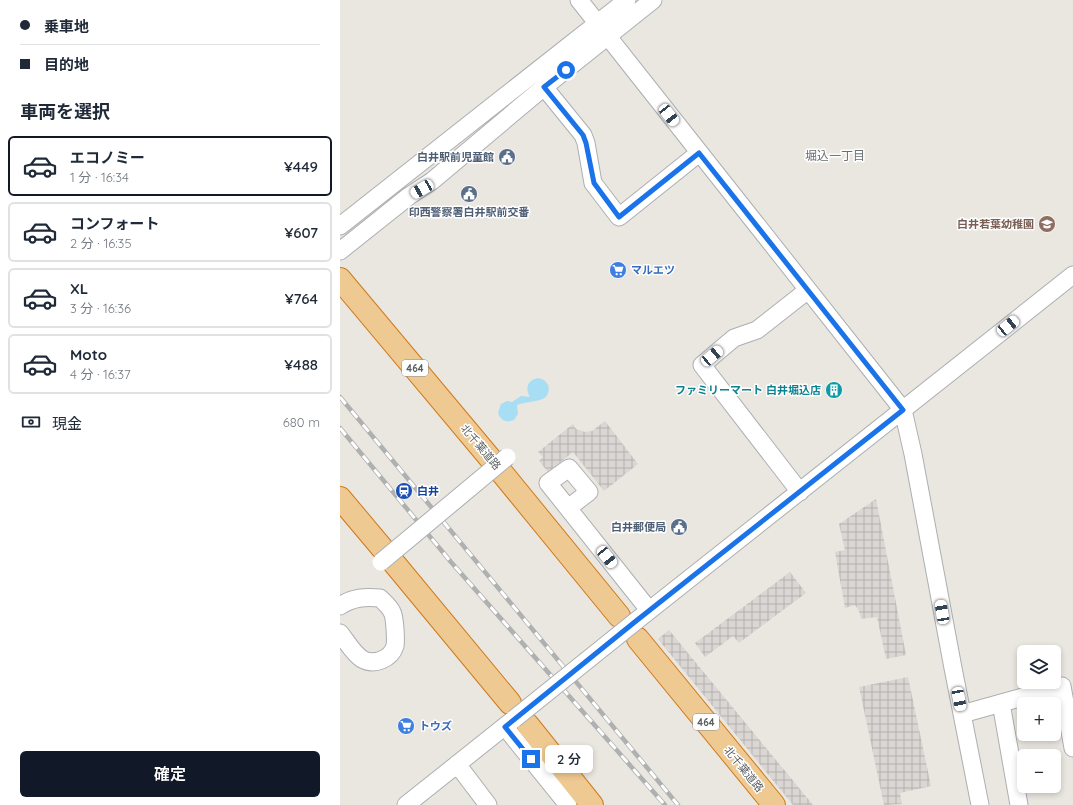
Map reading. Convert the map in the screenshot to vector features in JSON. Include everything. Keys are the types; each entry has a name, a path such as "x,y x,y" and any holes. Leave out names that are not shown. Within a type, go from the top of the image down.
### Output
{"highway":[{"name":"北千葉道路","path":"340,279 631,625 774,805"},
{"path":"340,498 514,718 592,805"}],"street":[{"path":"579,0 903,410 914,454 980,805"},
{"path":"340,251 409,196 432,181 544,87 602,30 627,0"},
{"path":"340,226 602,30 653,0"},
{"path":"544,87 583,135 594,183 619,217 699,153"},
{"path":"406,805 649,610 1073,275"},
{"path":"800,492 702,365 734,338 757,330 808,290"},
{"path":"386,558 507,457"},
{"path":"568,508 649,610"},
{"path":"340,606 349,600 367,597 380,598 392,612 394,618 395,646 392,653 385,659 374,662 363,660 355,653 340,633"},
{"path":"962,714 1062,686 1073,748"},
{"path":"1001,703 1019,805"},
{"path":"514,718 568,805"},
{"path":"457,764 482,803"}],"shaded area":[{"path":"605,421 638,464 604,491 573,452 548,472 539,461 543,457 538,452 573,424 576,429 585,432 592,431"},
{"path":"876,499 906,655 886,659 877,617 861,619 859,611 855,605 845,608 835,552 845,550 839,524"},
{"path":"790,572 806,593 739,643 733,636 705,657 695,643"},
{"path":"669,630 813,805 793,805 658,639"},
{"path":"908,677 931,786 900,793 902,804 884,805 859,687"}],"water":[{"path":"538,378 548,385 549,391 546,397 517,405 518,414 514,420 503,420 498,413 501,404 507,401 512,402 521,396 530,397 527,388 528,385 531,381"}],"railway":[{"path":"340,397 678,805"},
{"path":"340,428 451,562 665,805"}],"place":[{"name":"白井駅前児童館","path":"507,157"},
{"name":"印西警察署白井駅前交番","path":"469,194"},
{"name":"白井若葉幼稚園","path":"1047,224"},
{"name":"マルエツ","path":"618,270"},
{"name":"ファミリーマート 白井堀込店","path":"834,390"},
{"name":"白井","path":"404,491"},
{"name":"白井郵便局","path":"679,527"},
{"name":"トウズ","path":"406,726"}],"district":[{"name":"堀込一丁目","path":"835,155"}],"route":[{"path":"531,759 505,727 636,621 903,410 699,153 619,217 594,183 583,135 544,87 566,70"}]}
